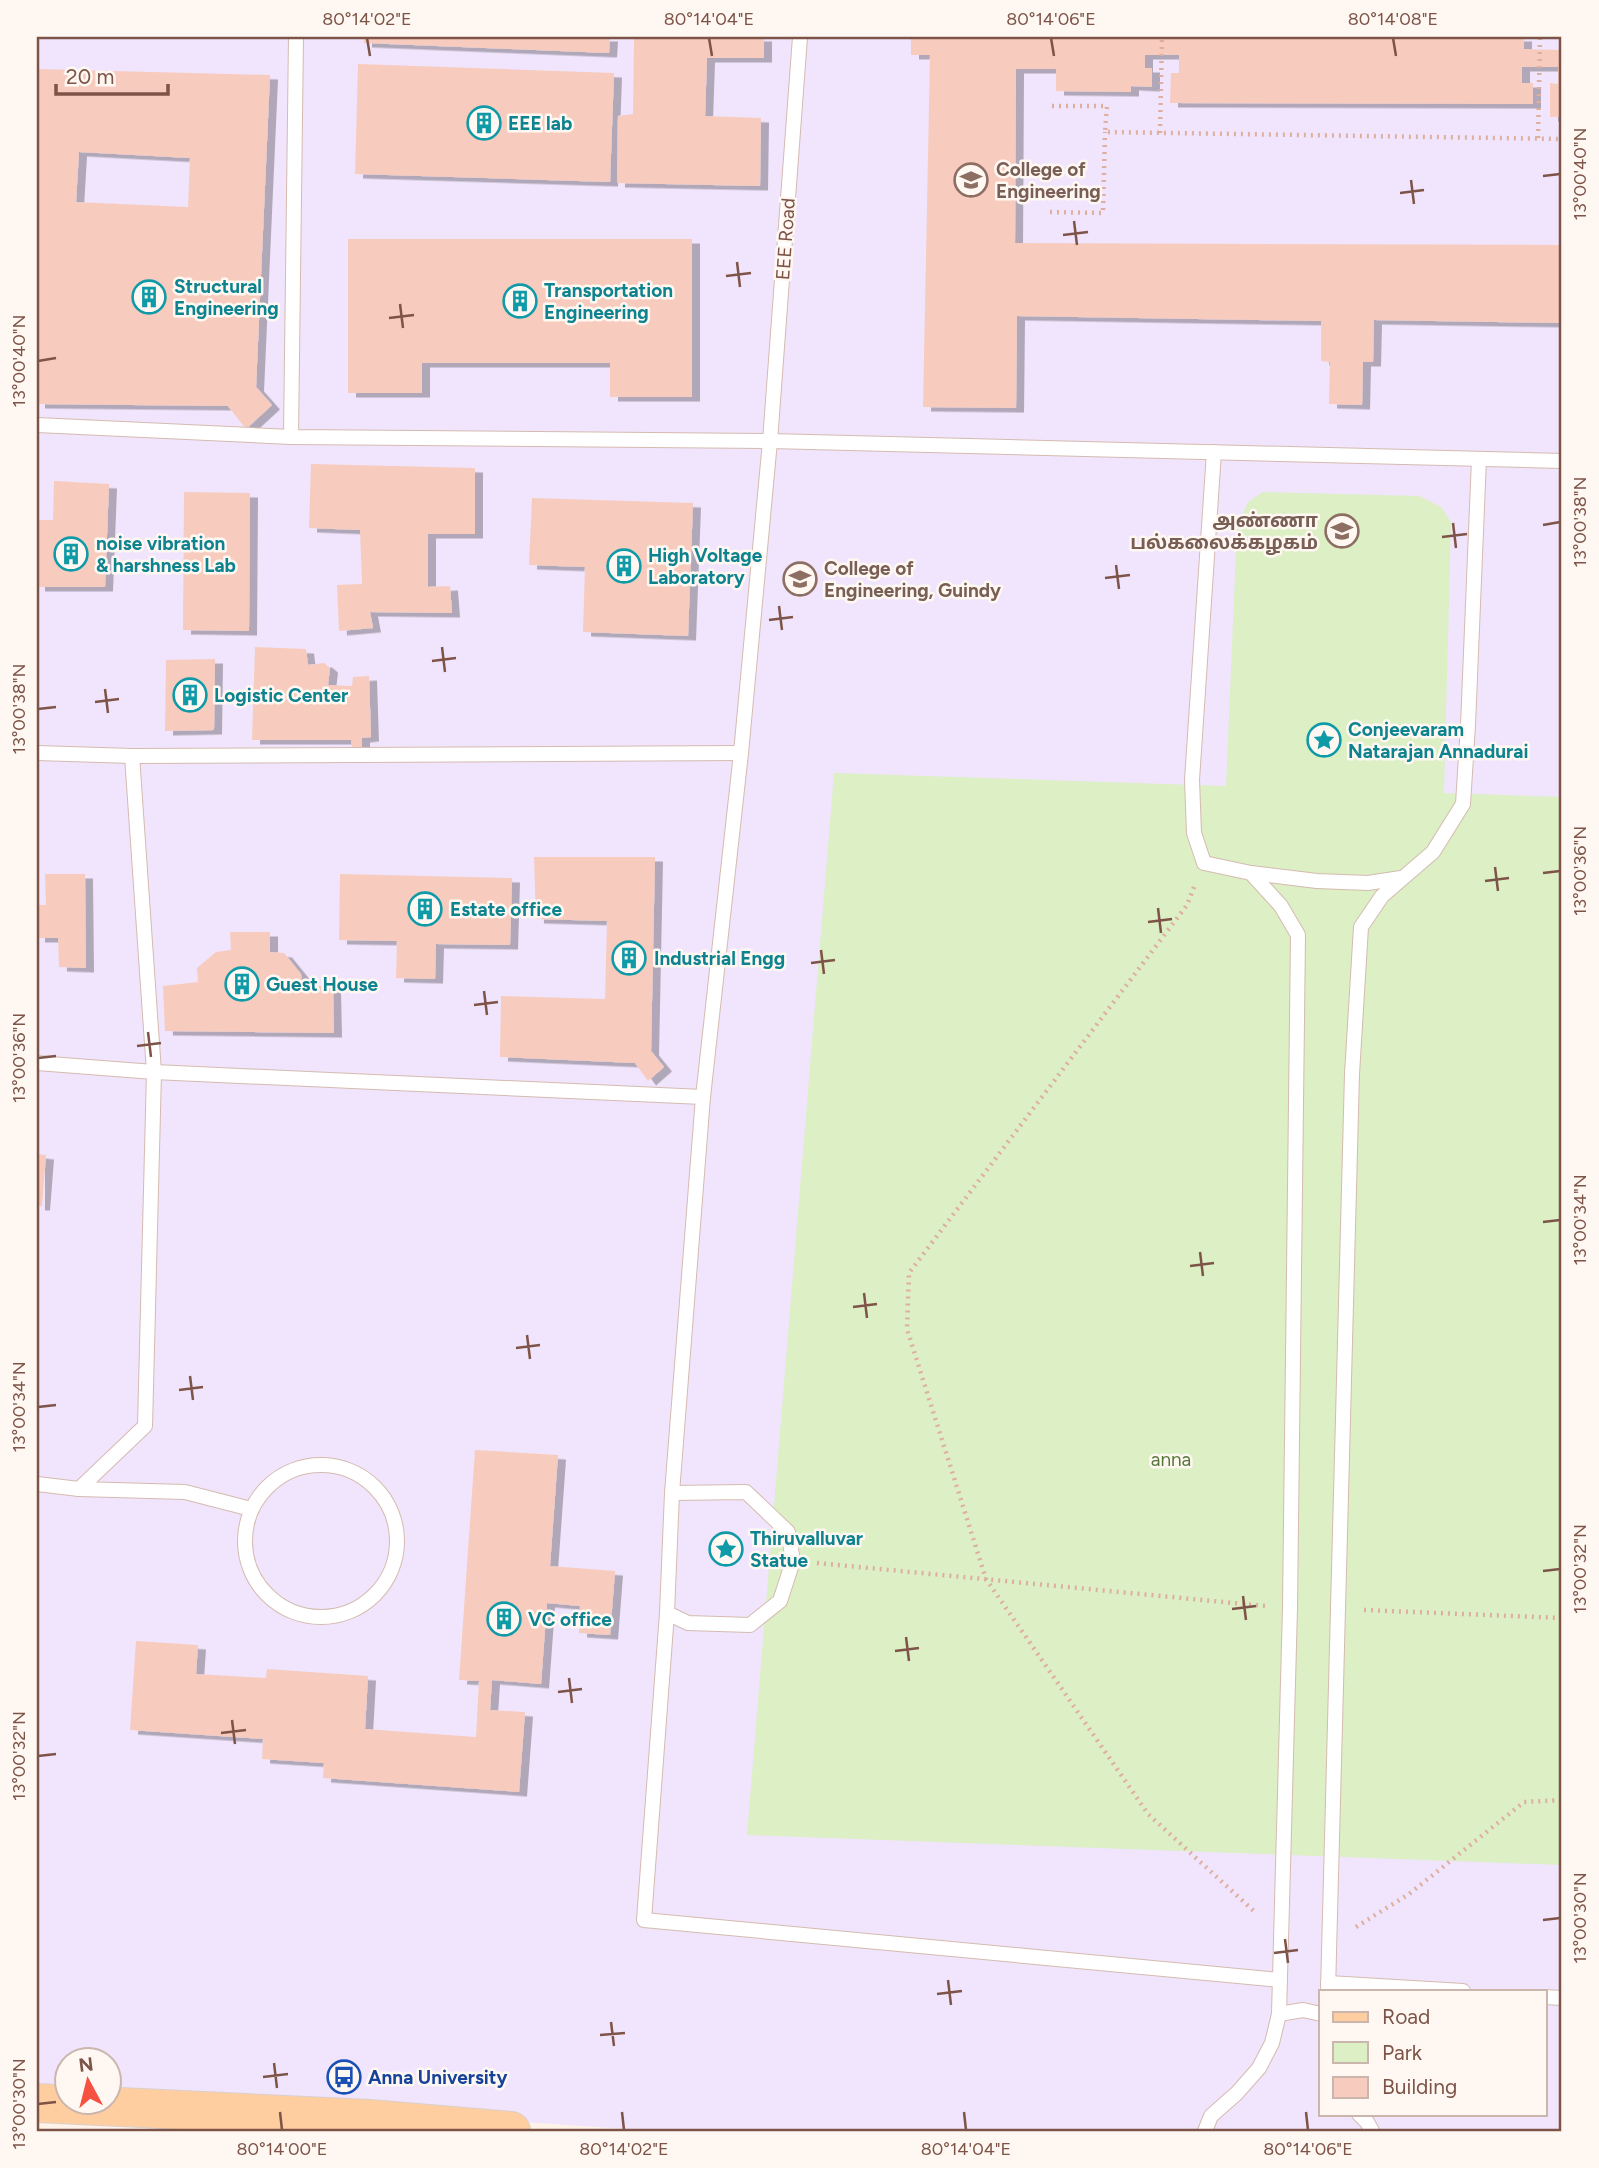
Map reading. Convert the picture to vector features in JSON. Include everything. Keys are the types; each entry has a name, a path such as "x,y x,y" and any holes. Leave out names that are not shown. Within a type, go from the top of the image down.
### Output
{"main road":[{"path":"37,2103 369,2119 511,2131"}],"lane":[{"path":"291,437 296,37"},
{"name":"EEE Road","path":"672,1493 702,1097 741,753 770,441 800,37"},
{"path":"37,425 291,437 770,441 1562,461"},
{"path":"1214,452 1192,780 1194,833 1204,863 1251,873 1317,881 1355,883 1401,878"},
{"path":"1429,1990 1328,1987 1352,1074 1361,927 1381,896 1433,852 1462,804 1468,725 1479,459"},
{"path":"37,753 132,756 741,753"},
{"path":"79,1489 145,1426 154,1072 132,756"},
{"path":"1205,2131 1211,2116 1237,2093 1259,2068 1272,2043 1279,2014 1290,1608 1298,935 1281,906 1251,873"},
{"path":"37,1063 154,1072 702,1097"},
{"path":"317,1464 347,1469 370,1481 389,1504 398,1541 393,1567 386,1582 368,1602 340,1615 313,1617 279,1605 259,1587 248,1565 244,1539 251,1508 267,1487 290,1471 317,1464"},
{"path":"37,1484 79,1489 185,1492 251,1508"},
{"path":"667,1613 688,1623 750,1625 780,1601 793,1561 788,1532 746,1492 672,1493 667,1613 644,1920 1280,1980"},
{"path":"1279,2014 1303,2010 1319,2014"},
{"path":"1361,2116 1372,2131"}],"path":[{"path":"1160,133 1161,37"},
{"path":"1538,138 1540,37"},
{"path":"1050,212 1103,213 1107,106 1052,106"},
{"path":"1105,132 1562,139"},
{"path":"1204,863 1187,905 909,1273 907,1329 986,1579 1148,1814 1242,1899 1280,1939"},
{"path":"793,1561 1290,1608"},
{"path":"1338,1609 1562,1618"},
{"path":"1329,1944 1409,1894 1524,1802 1562,1800"}],"shaded area":[{"name":"College of Engineering, Guindy","path":"37,37 1562,37 1562,2131 653,2131 122,2094 122,2046 52,2046 52,2089 37,2088"}],"green space":[{"name":"anna","path":"1263,492 1419,496 1441,507 1451,522 1444,793 1562,797 1562,1865 747,1835 834,773 1226,786 1237,527 1248,502"}],"building":[{"path":"364,37 610,37 609,53 364,43"},
{"path":"634,37 764,37 764,58 707,58 705,116 761,118 760,186 617,183 618,116 633,114"},
{"name":"College of Engineering","path":"911,37 1524,37 1524,49 1562,50 1562,117 1550,117 1550,83 1558,84 1558,67 1522,67 1522,83 1533,83 1533,104 1170,103 1171,73 1179,73 1179,55 1145,55 1145,68 1152,68 1152,87 1131,86 1131,92 1056,91 1056,69 1016,69 1015,243 1562,245 1562,323 1374,320 1373,362 1363,362 1362,405 1329,404 1330,362 1321,361 1321,321 1017,316 1016,408 923,407 930,55 911,55"},
{"name":"EEE lab","path":"358,64 614,73 610,182 355,174"},
{"name":"Structural Engineering","path":"37,69 270,75 256,387 272,405 246,429 228,406 37,404","holes":["79,152 190,158 188,207 76,202"]},
{"name":"Transportation Engineering","path":"348,239 692,239 692,397 610,397 610,363 422,363 422,393 348,393"},
{"path":"311,464 475,468 475,534 428,534 428,587 450,586 452,613 370,612 373,628 339,631 337,585 362,584 360,530 309,528"},
{"name":"noise vibration & harshness Lab","path":"54,481 109,484 105,587 37,587 37,520 53,520"},
{"path":"184,492 250,493 249,631 183,630"},
{"name":"High Voltage Laboratory","path":"532,498 693,503 688,636 583,632 585,567 529,565"},
{"path":"255,647 306,649 308,665 324,663 330,668 328,685 352,686 353,677 369,676 371,737 362,738 362,752 353,753 351,740 252,740"},
{"name":"Logistic Center","path":"215,659 214,730 165,731 166,660"},
{"name":"Industrial Engg","path":"534,857 655,857 651,1051 664,1067 648,1081 635,1063 500,1057 501,996 605,999 607,921 536,919"},
{"path":"45,874 85,874 86,968 59,967 58,938 37,938 37,905 46,905"},
{"name":"Estate office","path":"340,874 512,878 510,945 436,944 435,979 396,978 397,941 339,940"},
{"name":"Guest House","path":"230,932 270,932 270,952 284,953 301,974 302,986 333,986 334,1033 165,1031 163,986 198,982 197,968 216,952 231,950"},
{"path":"37,1154 46,1155 42,1206 37,1206"},
{"name":"VC office","path":"475,1450 558,1455 550,1566 615,1571 610,1635 579,1633 580,1606 547,1603 541,1684 492,1680 490,1710 525,1712 519,1792 323,1778 324,1763 262,1759 263,1739 130,1730 136,1641 198,1645 196,1674 266,1678 267,1669 368,1676 365,1729 476,1737 479,1681 459,1680"}],"place":[{"name":"EEE lab","path":"484,123"},
{"name":"College of Engineering","path":"971,180"},
{"name":"Structural Engineering","path":"149,297"},
{"name":"Transportation Engineering","path":"520,301"},
{"name":"அண்ணா பல்கலைக்கழகம்","path":"1342,531"},
{"name":"noise vibration & harshness Lab","path":"71,554"},
{"name":"High Voltage Laboratory","path":"624,566"},
{"name":"College of Engineering, Guindy","path":"800,579"},
{"name":"Logistic Center","path":"190,695"},
{"name":"Conjeevaram Natarajan Annadurai","path":"1324,740"},
{"name":"Estate office","path":"425,909"},
{"name":"Industrial Engg","path":"629,958"},
{"name":"Guest House","path":"242,984"},
{"name":"Thiruvalluvar Statue","path":"726,1549"},
{"name":"VC office","path":"504,1619"},
{"name":"Anna University","path":"344,2077"}]}
